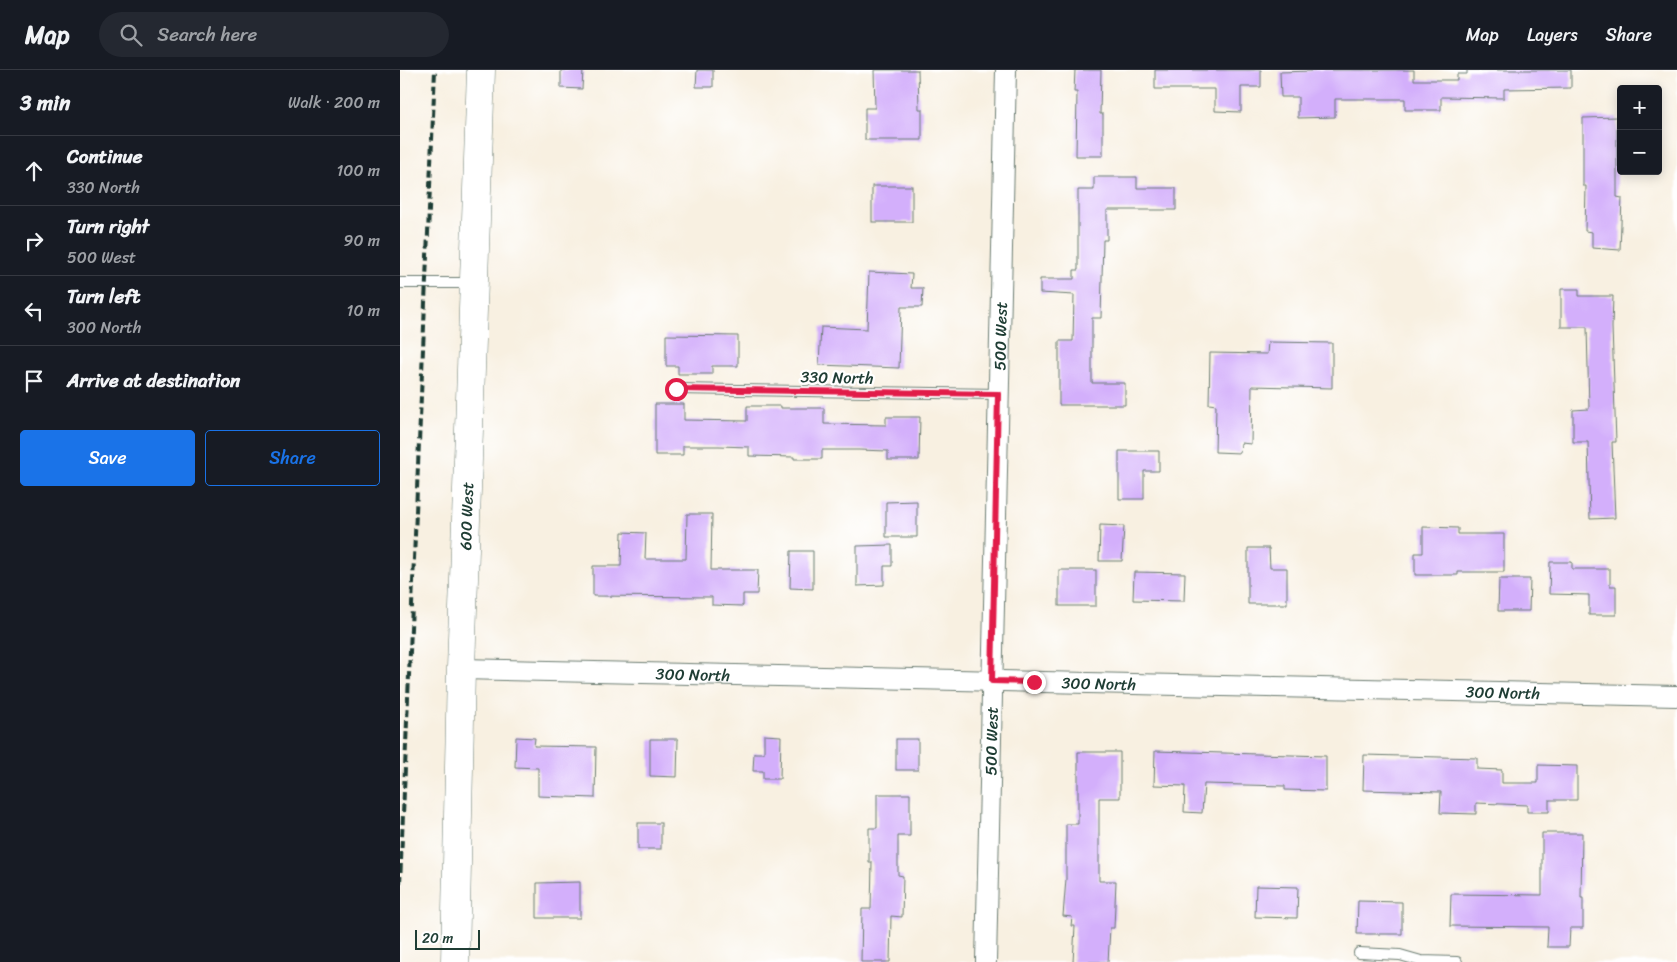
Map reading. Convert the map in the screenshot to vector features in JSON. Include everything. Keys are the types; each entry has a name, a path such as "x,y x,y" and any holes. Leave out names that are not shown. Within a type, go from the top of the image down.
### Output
{"main road":[{"name":"600 West","path":"455,962 461,669 481,70"}],"street":[{"name":"500 West","path":"986,962 1006,70"},
{"name":"300 North","path":"461,669 1677,696"}],"lane":[{"path":"400,283 474,283"},
{"name":"330 North","path":"676,389 998,394"},
{"path":"1360,953 1400,955 1421,961 1457,962"}],"building":[{"path":"561,70 583,70 582,89 561,88"},
{"path":"697,70 713,70 713,87 696,87"},
{"path":"874,70 918,70 919,109 922,109 922,140 865,140 865,108 875,108"},
{"path":"1075,70 1101,70 1100,114 1103,114 1103,156 1076,156 1077,92 1074,92"},
{"path":"1155,70 1261,70 1261,87 1241,87 1241,112 1215,111 1215,89 1155,89"},
{"path":"1311,70 1414,70 1414,80 1457,80 1457,74 1467,74 1467,70 1571,70 1571,88 1504,89 1504,98 1441,97 1441,110 1405,110 1405,99 1335,99 1335,117 1298,118 1298,97 1281,97 1280,72"},
{"path":"1617,117 1617,197 1622,198 1620,250 1592,248 1592,232 1585,231 1586,186 1583,186 1583,118"},
{"path":"1094,177 1137,177 1137,188 1176,188 1176,210 1107,210 1107,240 1103,240 1101,318 1092,318 1092,383 1125,383 1125,405 1059,405 1059,341 1073,341 1074,295 1040,293 1040,279 1074,279 1074,270 1078,270 1078,190 1094,190"},
{"path":"872,186 912,186 912,222 872,222"},
{"path":"869,272 912,274 911,288 923,288 922,307 901,307 899,368 819,365 821,327 867,329"},
{"path":"1561,289 1579,289 1579,296 1613,296 1612,327 1616,442 1612,442 1615,518 1590,519 1588,442 1573,442 1573,410 1589,409 1587,327 1561,327"},
{"path":"666,335 738,336 738,366 712,366 712,374 678,374 678,366 666,366"},
{"path":"1268,342 1332,343 1332,388 1252,386 1251,444 1241,443 1240,453 1215,452 1216,405 1209,404 1210,353 1267,354"},
{"path":"655,404 684,404 684,420 747,421 747,406 824,408 824,424 886,425 886,417 920,417 919,460 888,460 888,451 859,450 822,450 822,459 749,456 749,447 719,446 683,446 683,455 655,455"},
{"path":"1119,451 1159,451 1159,471 1144,471 1144,499 1119,499"},
{"path":"917,501 917,537 886,537 886,502"},
{"path":"687,514 712,514 711,570 758,570 757,594 743,594 743,606 712,605 712,597 593,596 593,566 621,566 622,532 646,533 645,559 686,559"},
{"path":"1100,525 1124,526 1122,561 1099,561"},
{"path":"1423,527 1458,528 1458,534 1504,534 1504,572 1458,572 1458,575 1415,575 1415,553 1423,553"},
{"path":"892,545 892,566 884,566 884,585 857,586 857,546"},
{"path":"1248,548 1269,548 1270,568 1287,568 1287,604 1248,604"},
{"path":"791,551 813,551 813,589 790,588"},
{"path":"1550,562 1572,562 1572,569 1610,569 1610,586 1616,586 1616,615 1589,615 1589,595 1549,594"},
{"path":"1059,570 1096,570 1096,606 1059,606"},
{"path":"1134,572 1185,573 1184,601 1133,600"},
{"path":"1499,579 1530,579 1529,611 1498,611"},
{"path":"764,735 781,736 780,779 763,779 763,771 753,771 754,753 764,753"},
{"path":"516,737 535,738 534,746 596,747 595,798 538,796 538,768 515,767"},
{"path":"650,739 678,739 677,777 650,776"},
{"path":"896,739 918,739 918,770 896,770"},
{"path":"1155,751 1326,756 1326,791 1285,790 1285,786 1204,784 1202,813 1184,812 1185,786 1154,785"},
{"path":"1078,752 1120,752 1120,798 1099,798 1099,881 1116,881 1114,928 1110,928 1108,962 1073,962 1075,926 1071,926 1072,917 1063,916 1066,879 1066,824 1078,824"},
{"path":"1364,755 1477,758 1477,769 1502,770 1502,783 1538,783 1538,765 1577,766 1577,800 1549,800 1549,812 1527,812 1527,805 1476,803 1476,814 1440,813 1441,792 1363,790"},
{"path":"877,794 910,794 910,836 898,836 898,875 903,876 902,917 891,916 890,962 861,962 862,909 871,909 872,862 869,862 869,828 877,828"},
{"path":"638,823 661,823 661,849 638,849"},
{"path":"1542,833 1582,833 1581,898 1583,898 1583,928 1570,928 1569,947 1547,947 1548,927 1450,926 1451,894 1542,895"},
{"path":"580,882 580,918 537,918 537,883"},
{"path":"1256,886 1298,887 1297,918 1255,917"},
{"path":"1358,901 1402,902 1402,934 1357,934"}],"railway":[{"path":"400,884 435,70"}],"route":[{"path":"676,389 998,394 992,681 1034,682"}]}
